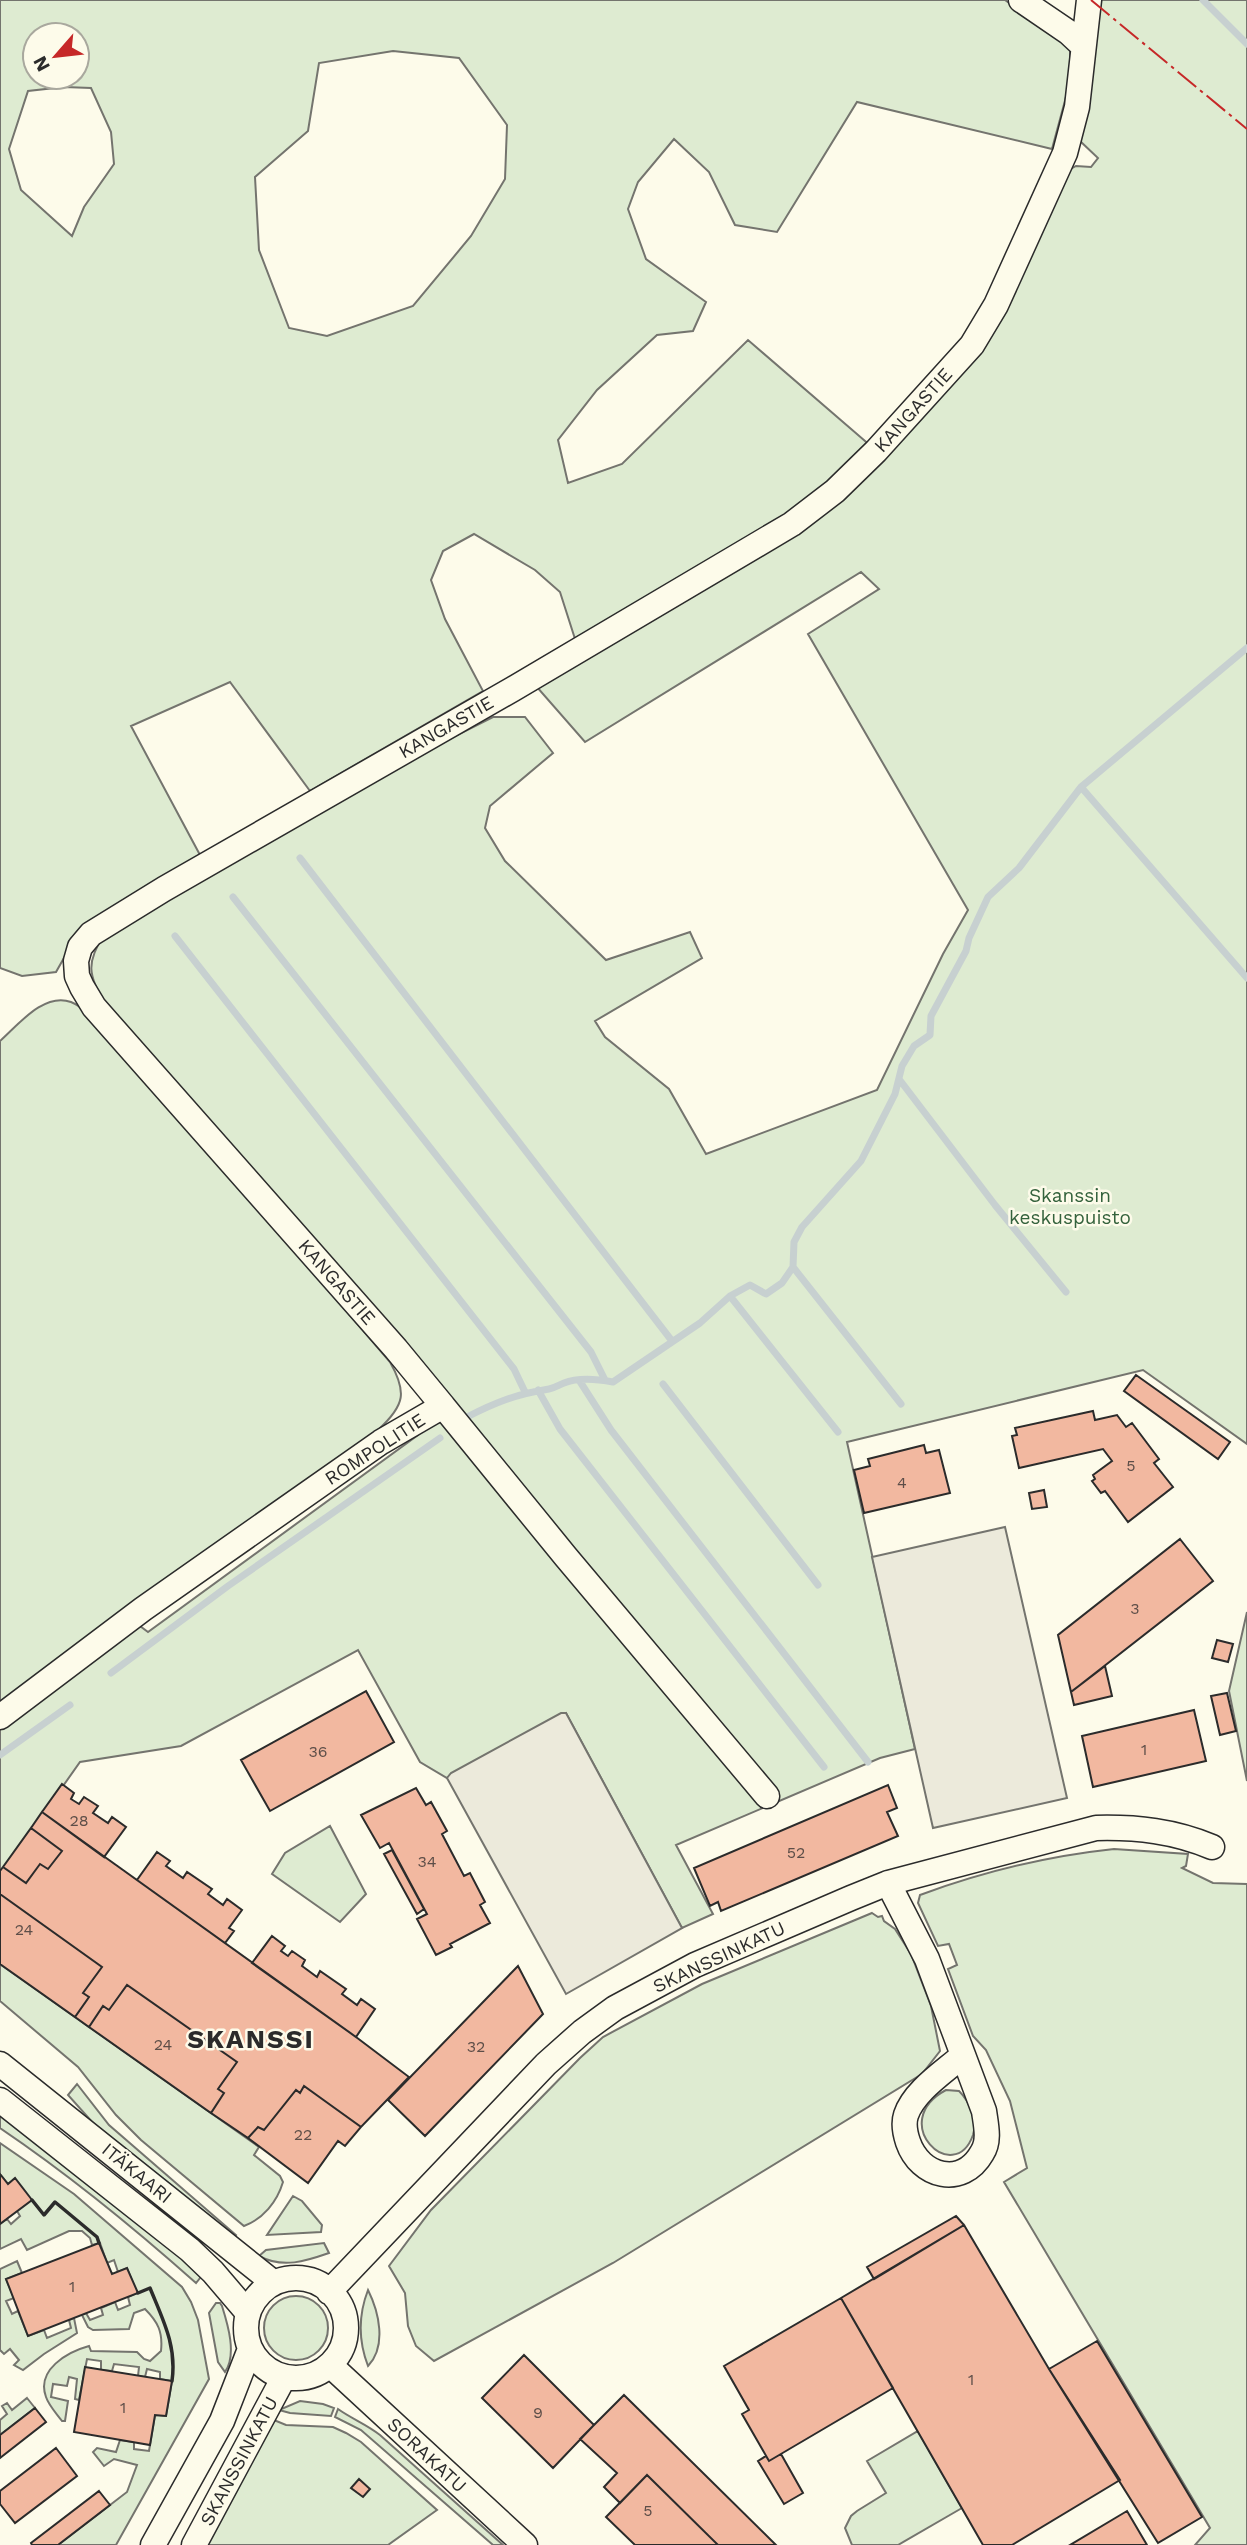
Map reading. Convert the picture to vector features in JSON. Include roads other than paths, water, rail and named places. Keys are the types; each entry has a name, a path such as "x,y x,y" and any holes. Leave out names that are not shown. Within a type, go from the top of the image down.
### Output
{"street":[{"path":"1021,0 1068,32 1083,46"},
{"name":"KANGASTIE","path":"443,1406 396,1349 94,1007 77,975 76,961 80,947 91,934 164,889 492,701 792,524 835,491 894,432 972,345 996,305 1065,153 1077,107 1088,0"},
{"name":"ROMPOLITIE","path":"0,1717 143,1609 358,1458 443,1406 566,1558 767,1796"},
{"name":"SKANSSINKATU","path":"329,2292 546,2064 582,2032 615,2008 695,1965 888,1883 1096,1828 1125,1827 1161,1831 1186,1836 1212,1847"},
{"path":"888,1883 927,1959 984,2111 988,2131 983,2152 972,2165 950,2174 937,2174 924,2168 911,2151 905,2131 906,2114 928,2086 962,2056"},
{"name":"ITÄKAARI","path":"0,2064 274,2283"},
{"name":"ITÄKAARI","path":"0,2100 190,2250 213,2272 248,2314"},
{"path":"285,2280 307,2280 329,2292 341,2306 345,2327 342,2348 330,2365 308,2377 284,2377 264,2367 250,2349 246,2332 248,2314 258,2296 274,2283 285,2280"},
{"name":"SKANSSINKATU","path":"153,2545 222,2421 250,2349"},
{"name":"SORAKATU","path":"330,2365 525,2545"},
{"name":"SKANSSINKATU","path":"194,2545 284,2377"}],"waterway":[{"path":"1203,0 1247,44"},
{"path":"467,1417 507,1399 551,1389 570,1381 588,1379 613,1382 700,1323 730,1296 750,1285 766,1294 782,1283 793,1267 794,1242 802,1227 861,1161 895,1094 902,1066 914,1046 930,1035 931,1016 966,951 969,938 988,897 1019,868 1081,787 1247,648"},
{"path":"1081,787 1247,978"},
{"path":"300,858 672,1341"},
{"path":"233,897 591,1352 605,1380"},
{"path":"175,936 514,1369 525,1392"},
{"path":"899,1079 995,1205 1066,1292"},
{"path":"793,1267 901,1404"},
{"path":"730,1296 838,1432"},
{"path":"579,1380 611,1430 868,1762"},
{"path":"663,1384 818,1585"},
{"path":"538,1390 560,1429 824,1767"},
{"path":"111,1673 228,1586 440,1438"},
{"path":"0,1755 70,1705"}],"district":[{"name":"SKANSSI","path":"251,2039"}],"park label":[{"name":"Skanssin keskuspuisto","path":"1070,1206"}]}
